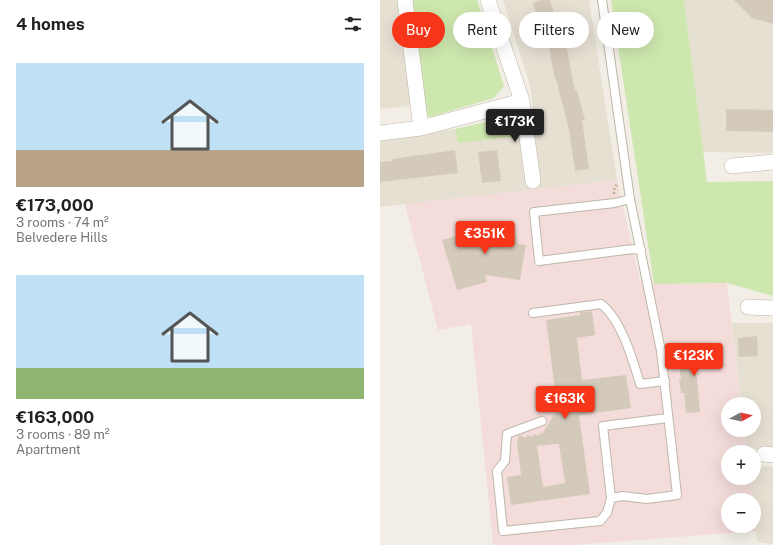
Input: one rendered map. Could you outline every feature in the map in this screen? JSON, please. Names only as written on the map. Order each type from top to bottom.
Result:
[{"type":"street","points":[[405,0],[421,128]]},
{"type":"street","points":[[488,0],[522,101],[533,181]]},
{"type":"street","points":[[380,133],[421,128],[522,101]]},
{"type":"street","points":[[732,166],[773,162]]},
{"type":"street","points":[[748,307],[773,308]]},
{"type":"lane","points":[[602,0],[630,199],[661,351],[677,494],[647,499],[623,496],[611,498]]},
{"type":"lane","points":[[630,199],[615,203],[534,212],[539,261],[633,249],[641,250]]},
{"type":"lane","points":[[533,313],[601,304],[607,308],[617,323],[632,358],[640,384],[665,381]]},
{"type":"lane","points":[[542,421],[507,434],[505,461],[497,471],[503,531],[600,522],[607,513],[611,498],[603,426],[668,418]]},
{"type":"shaded area","points":[[380,0],[397,0],[399,12],[392,12],[392,48],[403,48],[411,106],[380,109]]},
{"type":"shaded area","points":[[503,0],[589,0],[617,180],[380,207],[380,141],[455,129],[458,142],[536,135],[530,85],[511,25],[511,12],[507,12]]},
{"type":"shaded area","points":[[684,0],[773,0],[773,153],[703,152]]},
{"type":"shaded area","points":[[617,180],[640,281],[654,284],[727,283],[740,397],[721,397],[721,437],[745,437],[746,445],[721,445],[721,485],[751,485],[751,493],[721,493],[721,533],[730,533],[573,545],[493,545],[471,324],[438,330],[405,204]]},
{"type":"shaded area","points":[[732,323],[773,323],[773,450],[761,450],[761,445],[746,445],[745,437],[761,437],[761,397],[740,397]]},
{"type":"shaded area","points":[[761,466],[773,467],[773,544],[757,542],[756,533],[761,533],[761,493],[751,493],[751,485],[761,485]]},
{"type":"green space","points":[[397,0],[477,0],[481,12],[453,12],[453,48],[492,48],[504,86],[494,98],[430,117],[411,106],[403,48],[445,48],[445,12],[399,12]]},
{"type":"green space","points":[[611,0],[684,0],[707,182],[773,181],[773,296],[727,283],[654,284],[618,48],[654,48],[654,12],[613,12]]},
{"type":"green space","points":[[513,116],[518,136],[458,143],[455,129]]},
{"type":"building","points":[[542,0],[550,0],[554,12],[536,12],[533,3]]},
{"type":"building","points":[[734,0],[773,0],[773,24],[752,18]]},
{"type":"building","points":[[549,48],[567,48],[575,91],[577,90],[585,120],[582,120],[589,169],[575,171],[569,130],[555,79]]},
{"type":"building","points":[[726,109],[773,110],[773,132],[726,131]]},
{"type":"building","points":[[455,150],[458,173],[380,182],[380,162]]},
{"type":"building","points":[[497,150],[501,181],[482,183],[478,152]]},
{"type":"building","points":[[513,221],[518,244],[526,245],[520,280],[485,275],[487,282],[457,290],[442,240]]},
{"type":"building","points":[[592,311],[595,335],[577,338],[582,380],[626,375],[631,408],[579,415],[590,494],[511,505],[507,477],[521,475],[517,442],[519,435],[526,438],[527,435],[532,437],[534,434],[539,436],[540,433],[542,434],[556,412],[546,407],[557,405],[546,320],[580,315],[580,312]],"holes":[[[559,444],[565,483],[543,487],[537,446]]]},
{"type":"building","points":[[757,336],[758,356],[739,357],[738,338]]},
{"type":"building","points":[[717,352],[718,366],[696,369],[700,412],[686,413],[684,393],[681,393],[679,379],[681,379],[678,357]]}]
